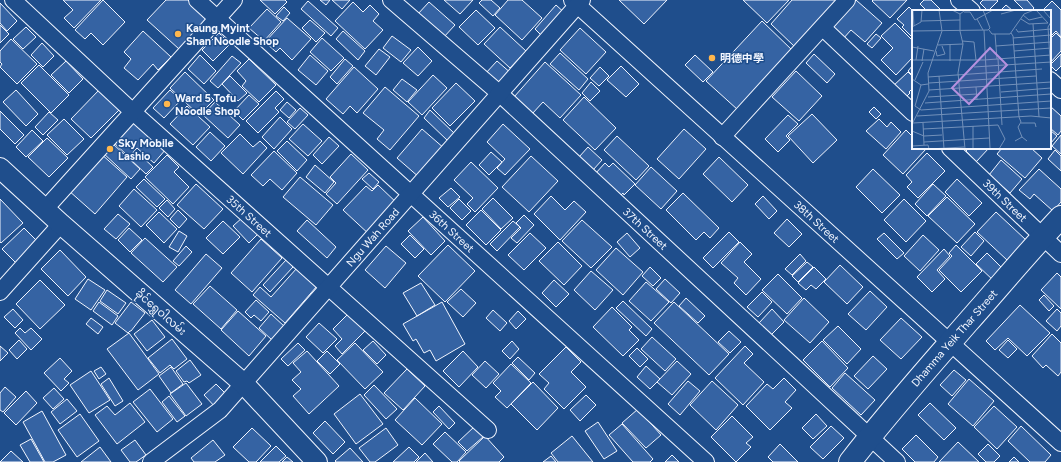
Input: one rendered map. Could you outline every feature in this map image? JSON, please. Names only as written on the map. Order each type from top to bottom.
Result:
[{"type":"main road","name":"Dhamma Yeik Thar Street","points":[[850,462],[950,342],[1042,236],[1061,217]]},
{"type":"street","name":"35th Street","points":[[13,0],[133,112],[488,430]]},
{"type":"street","name":"36th Street","points":[[197,0],[706,462]]},
{"type":"street","points":[[45,209],[234,0]]},
{"type":"street","name":"37th Street","points":[[391,0],[499,93],[897,462]]},
{"type":"street","points":[[722,137],[847,0]]},
{"type":"street","points":[[959,0],[971,10]]},
{"type":"street","name":"Ngu Wah Road","points":[[151,462],[220,410],[412,194],[578,2]]},
{"type":"street","name":"38th Street","points":[[578,2],[722,137],[1061,443]]},
{"type":"street","points":[[823,28],[912,112]]},
{"type":"street","points":[[1051,81],[1061,90]]},
{"type":"street","name":"39th Street","points":[[951,149],[1061,254]]},
{"type":"street","name":"ခိုင်ရွှေဝါလမ်း","points":[[0,168],[61,224],[244,384],[317,462]]},
{"type":"street","points":[[0,292],[61,224]]},
{"type":"building","points":[[63,0],[101,0],[74,28],[64,18],[73,10]]},
{"type":"building","points":[[103,0],[125,22],[103,45],[91,33],[85,39],[75,30]]},
{"type":"building","name":"Kaung Myint Shan Noodle Shop","points":[[166,0],[188,0],[208,18],[179,49],[147,20]]},
{"type":"building","points":[[260,0],[285,0],[287,2],[275,14]]},
{"type":"building","points":[[320,0],[330,0],[326,5]]},
{"type":"building","points":[[332,0],[350,0],[342,9]]},
{"type":"building","points":[[444,0],[473,0],[460,14]]},
{"type":"building","points":[[482,0],[491,0],[500,8],[493,16],[479,3]]},
{"type":"building","points":[[508,0],[522,0],[542,18],[522,40],[495,15]]},
{"type":"building","points":[[619,0],[667,0],[644,24]]},
{"type":"building","points":[[743,0],[789,0],[767,23]]},
{"type":"building","points":[[792,0],[838,0],[795,47],[771,24]]},
{"type":"building","points":[[856,0],[882,23],[865,42],[851,30],[842,40],[831,30]]},
{"type":"building","points":[[907,0],[890,18],[872,1]]},
{"type":"building","points":[[924,0],[931,0],[941,10],[926,10],[920,4]]},
{"type":"building","points":[[983,0],[998,1],[989,10],[987,10],[980,3]]},
{"type":"building","points":[[1014,0],[1027,0],[1034,8],[1032,10],[1024,10]]},
{"type":"building","points":[[308,1],[338,28],[331,36],[301,9]]},
{"type":"building","points":[[1052,1],[1061,10],[1061,37],[1056,31],[1051,36],[1051,10],[1043,10]]},
{"type":"building","points":[[353,2],[363,12],[370,5],[379,14],[373,21],[383,30],[365,49],[335,21]]},
{"type":"building","points":[[429,2],[455,25],[443,38],[417,15]]},
{"type":"building","points":[[0,3],[17,21],[7,31],[0,23]]},
{"type":"building","points":[[556,5],[567,15],[545,39],[535,29]]},
{"type":"building","points":[[1006,5],[1012,10],[1001,10]]},
{"type":"building","points":[[284,7],[290,13],[283,21],[276,16]]},
{"type":"building","points":[[909,7],[912,10],[912,37],[902,27],[904,25],[897,19]]},
{"type":"building","points":[[267,9],[281,22],[264,41],[249,28]]},
{"type":"building","points":[[476,10],[495,28],[478,45],[459,27]]},
{"type":"building","points":[[287,18],[311,39],[292,60],[280,48],[276,52],[265,42]]},
{"type":"building","points":[[310,20],[325,33],[316,42],[302,28]]},
{"type":"building","points":[[762,21],[793,51],[738,110],[706,81]]},
{"type":"building","points":[[895,23],[912,40],[912,58],[896,75],[881,60],[893,48],[881,36]]},
{"type":"building","points":[[0,25],[9,34],[0,43]]},
{"type":"building","points":[[26,27],[36,37],[23,49],[13,39]]},
{"type":"building","points":[[500,27],[526,51],[510,68],[484,44]]},
{"type":"building","points":[[580,28],[606,52],[586,74],[560,50]]},
{"type":"building","points":[[143,31],[171,57],[158,70],[153,64],[138,80],[124,68],[131,59],[124,52]]},
{"type":"building","points":[[343,31],[365,51],[358,60],[336,39]]},
{"type":"building","points":[[219,33],[230,44],[213,61],[202,50]]},
{"type":"building","points":[[1056,33],[1061,38],[1061,51],[1051,62],[1051,38]]},
{"type":"building","points":[[876,34],[881,38],[872,48],[867,44]]},
{"type":"building","points":[[392,36],[411,50],[401,62],[383,48]]},
{"type":"building","points":[[322,38],[344,58],[331,71],[310,52]]},
{"type":"building","points":[[11,39],[37,64],[17,84],[0,67],[2,64],[0,62],[0,51]]},
{"type":"building","points":[[42,43],[54,56],[43,67],[31,55]]},
{"type":"building","points":[[418,47],[432,61],[418,76],[403,63]]},
{"type":"building","points":[[379,49],[390,57],[376,75],[365,66]]},
{"type":"building","points":[[560,53],[588,79],[579,90],[550,64]]},
{"type":"building","points":[[814,54],[835,74],[827,83],[806,63]]},
{"type":"building","points":[[1061,54],[1061,66],[1056,71],[1051,64]]},
{"type":"building","points":[[200,55],[216,71],[204,84],[188,69]]},
{"type":"building","points":[[310,55],[328,71],[316,85],[298,70]]},
{"type":"building","points":[[695,55],[713,72],[703,82],[685,65]]},
{"type":"building","points":[[232,56],[241,63],[218,88],[210,81]]},
{"type":"building","points":[[249,59],[276,85],[259,102],[242,86],[246,81],[237,71]]},
{"type":"building","points":[[345,59],[353,66],[337,84],[330,77]]},
{"type":"building","points":[[66,61],[83,79],[69,93],[51,75]]},
{"type":"building","points":[[497,61],[512,74],[500,87],[485,74]]},
{"type":"building","points":[[545,62],[581,95],[560,118],[543,102],[532,114],[514,97]]},
{"type":"building","points":[[39,65],[69,95],[51,113],[21,83]]},
{"type":"building","points":[[621,66],[639,84],[626,97],[607,80]]},
{"type":"building","points":[[912,66],[912,75],[908,71]]},
{"type":"building","points":[[354,67],[378,89],[357,113],[350,106],[343,114],[326,99]]},
{"type":"building","points":[[600,67],[609,76],[599,86],[590,78]]},
{"type":"building","points":[[796,71],[822,96],[799,121],[772,97]]},
{"type":"building","points":[[185,72],[214,100],[199,115],[170,88]]},
{"type":"building","points":[[908,72],[912,76],[912,89],[904,99],[892,87]]},
{"type":"building","points":[[433,75],[447,88],[422,115],[408,102]]},
{"type":"building","points":[[230,76],[247,93],[238,101],[222,84]]},
{"type":"building","points":[[402,79],[417,90],[407,102],[393,90]]},
{"type":"building","points":[[591,82],[600,91],[590,101],[582,93]]},
{"type":"building","points":[[456,83],[475,101],[450,126],[432,108]]},
{"type":"building","points":[[385,87],[419,116],[390,150],[377,139],[384,130],[363,113]]},
{"type":"building","points":[[100,89],[120,109],[91,138],[71,119]]},
{"type":"building","points":[[16,90],[38,114],[26,126],[3,102]]},
{"type":"building","name":"Ward 5 Tofu Noodle Shop","points":[[170,90],[181,100],[164,118],[153,108]]},
{"type":"building","points":[[276,91],[284,99],[275,108],[279,112],[258,133],[246,121]]},
{"type":"building","points":[[249,95],[259,104],[243,120],[234,111]]},
{"type":"building","points":[[584,97],[616,128],[595,150],[563,120]]},
{"type":"building","points":[[215,102],[240,125],[228,138],[203,115]]},
{"type":"building","points":[[287,102],[296,110],[289,118],[280,110]]},
{"type":"building","points":[[187,106],[210,127],[193,145],[170,124]]},
{"type":"building","points":[[874,107],[881,114],[876,119],[869,112]]},
{"type":"building","points":[[1051,107],[1061,116],[1061,131],[1058,135],[1051,129]]},
{"type":"building","points":[[300,108],[308,115],[295,129],[287,122]]},
{"type":"building","points":[[430,110],[455,134],[448,141],[424,118]]},
{"type":"building","points":[[0,111],[24,135],[15,144],[0,129]]},
{"type":"building","points":[[49,112],[58,120],[43,135],[35,127]]},
{"type":"building","points":[[812,114],[837,140],[813,163],[788,136]]},
{"type":"building","points":[[788,115],[798,124],[786,136],[790,140],[778,152],[765,139]]},
{"type":"building","points":[[280,117],[292,129],[274,149],[262,137]]},
{"type":"building","points":[[64,119],[84,139],[67,155],[47,135]]},
{"type":"building","points":[[132,119],[166,149],[154,163],[137,148],[129,157],[112,141]]},
{"type":"building","points":[[879,119],[887,127],[891,122],[901,132],[886,149],[866,131]]},
{"type":"building","points":[[303,124],[322,141],[308,156],[289,139]]},
{"type":"building","points":[[503,124],[530,149],[505,175],[497,168],[505,159],[487,142]]},
{"type":"building","points":[[422,129],[445,149],[420,178],[397,158]]},
{"type":"building","points":[[684,129],[706,149],[679,179],[657,159]]},
{"type":"building","points":[[32,130],[43,141],[26,157],[16,147]]},
{"type":"building","points":[[906,130],[912,136],[912,149],[926,149],[903,174],[883,155]]},
{"type":"building","points":[[1051,131],[1057,136],[1051,143]]},
{"type":"building","points":[[210,132],[225,146],[211,161],[196,147]]},
{"type":"building","points":[[240,134],[253,147],[260,141],[267,148],[243,174],[221,153]]},
{"type":"building","points":[[1061,135],[1061,154],[1052,146]]},
{"type":"building","points":[[617,136],[649,166],[636,180],[604,150]]},
{"type":"building","points":[[329,137],[339,146],[322,164],[313,155]]},
{"type":"building","points":[[47,138],[68,158],[49,177],[28,157]]},
{"type":"building","points":[[287,141],[307,160],[297,171],[277,151]]},
{"type":"building","points":[[112,143],[140,169],[131,179],[102,152]]},
{"type":"building","points":[[588,147],[602,160],[593,170],[579,157]]},
{"type":"building","points":[[968,149],[988,149],[976,162],[966,151]]},
{"type":"building","points":[[1001,149],[1032,149],[1042,158],[1025,178],[997,154]]},
{"type":"building","points":[[1055,150],[1061,156],[1061,171],[1048,159]]},
{"type":"building","points":[[274,151],[297,173],[282,190],[270,179],[263,186],[251,175]]},
{"type":"building","points":[[137,152],[153,167],[146,174],[130,159]]},
{"type":"building","points":[[491,152],[502,162],[489,175],[479,165]]},
{"type":"building","points":[[100,153],[127,177],[95,214],[68,190]]},
{"type":"building","points":[[927,153],[945,171],[918,198],[907,187],[912,182],[906,175]]},
{"type":"building","points":[[351,154],[368,170],[337,204],[326,194],[336,183],[330,177]]},
{"type":"building","points":[[167,155],[179,167],[174,172],[189,187],[173,204],[145,177]]},
{"type":"building","points":[[531,156],[558,181],[529,212],[502,187]]},
{"type":"building","points":[[719,157],[748,185],[732,202],[703,174]]},
{"type":"building","points":[[1001,160],[1022,179],[1010,193],[989,175]]},
{"type":"building","points":[[471,162],[498,188],[475,212],[467,204],[473,198],[454,180]]},
{"type":"building","points":[[605,163],[609,167],[613,163],[635,184],[624,195],[623,193],[619,197],[595,174]]},
{"type":"building","points":[[315,165],[334,182],[325,193],[306,177]]},
{"type":"building","points":[[651,167],[677,191],[661,209],[635,185]]},
{"type":"building","points":[[873,169],[900,195],[882,213],[856,187]]},
{"type":"building","points":[[1039,169],[1061,189],[1061,202],[1053,211],[1034,194],[1030,199],[1019,190]]},
{"type":"building","points":[[369,173],[379,182],[373,189],[362,179]]},
{"type":"building","points":[[300,177],[333,205],[316,225],[283,197]]},
{"type":"building","points":[[144,179],[165,199],[157,207],[136,187]]},
{"type":"building","points":[[957,179],[982,203],[969,216],[945,192]]},
{"type":"building","points":[[196,184],[223,209],[204,229],[177,205]]},
{"type":"building","points":[[933,184],[946,196],[927,216],[915,204]]},
{"type":"building","points":[[378,185],[400,206],[371,236],[343,210],[366,186],[372,191]]},
{"type":"building","points":[[451,188],[460,197],[448,207],[439,198]]},
{"type":"building","points":[[134,189],[157,210],[141,227],[119,206]]},
{"type":"building","points":[[683,193],[719,228],[710,238],[704,232],[696,240],[666,210]]},
{"type":"building","points":[[551,196],[565,210],[574,201],[586,212],[560,240],[534,214]]},
{"type":"building","points":[[763,196],[777,211],[769,219],[755,204]]},
{"type":"building","points":[[947,197],[975,224],[957,243],[928,216]]},
{"type":"building","points":[[493,198],[513,218],[501,229],[482,209]]},
{"type":"building","points":[[0,199],[23,223],[1,243],[0,242]]},
{"type":"building","points":[[459,199],[471,211],[462,220],[450,208]]},
{"type":"building","points":[[904,199],[926,221],[906,242],[884,220]]},
{"type":"building","points":[[167,200],[175,209],[168,217],[159,208]]},
{"type":"building","points":[[178,210],[187,219],[179,228],[170,219]]},
{"type":"building","points":[[481,210],[501,230],[486,245],[466,225]]},
{"type":"building","points":[[159,212],[177,229],[164,243],[146,225]]},
{"type":"building","points":[[996,212],[1026,240],[1007,260],[977,232]]},
{"type":"building","points":[[118,214],[130,224],[116,239],[104,229]]},
{"type":"building","points":[[524,215],[534,225],[517,243],[511,238],[521,228],[516,223]]},
{"type":"building","points":[[243,217],[258,234],[249,243],[233,226]]},
{"type":"building","points":[[423,217],[445,241],[431,255],[408,231]]},
{"type":"building","points":[[787,219],[802,234],[789,247],[774,233]]},
{"type":"building","points":[[307,220],[336,247],[327,258],[297,231]]},
{"type":"building","points":[[582,220],[612,247],[591,268],[562,241]]},
{"type":"building","points":[[223,221],[240,237],[223,254],[206,238]]},
{"type":"building","points":[[513,221],[520,227],[497,251],[490,244]]},
{"type":"building","points":[[24,228],[38,242],[16,263],[2,249]]},
{"type":"building","points":[[129,228],[142,240],[130,252],[118,240]]},
{"type":"building","points":[[179,231],[187,236],[178,252],[169,247]]},
{"type":"building","points":[[729,232],[739,242],[713,268],[703,258]]},
{"type":"building","points":[[975,232],[984,241],[971,256],[961,247]]},
{"type":"building","points":[[530,233],[546,248],[524,270],[508,255]]},
{"type":"building","points":[[627,233],[640,248],[630,257],[617,242]]},
{"type":"building","points":[[884,233],[904,253],[897,259],[877,239]]},
{"type":"building","points":[[410,235],[424,249],[415,258],[401,244]]},
{"type":"building","points":[[923,235],[939,250],[920,271],[904,256]]},
{"type":"building","points":[[145,238],[177,267],[163,282],[131,253]]},
{"type":"building","points":[[261,239],[282,258],[252,292],[231,273]]},
{"type":"building","points":[[558,242],[582,266],[564,285],[539,261]]},
{"type":"building","points":[[740,242],[752,254],[744,262],[761,279],[746,295],[734,283],[738,278],[721,263]]},
{"type":"building","points":[[448,245],[475,271],[445,302],[418,276]]},
{"type":"building","points":[[956,245],[982,271],[961,292],[939,270],[952,256],[949,253]]},
{"type":"building","points":[[186,246],[192,252],[179,266],[173,261]]},
{"type":"building","points":[[386,246],[406,263],[385,288],[365,270]]},
{"type":"building","points":[[616,248],[643,272],[623,295],[596,270]]},
{"type":"building","points":[[944,249],[950,256],[937,270],[945,279],[932,292],[917,277]]},
{"type":"building","points":[[60,250],[86,277],[68,296],[41,269]]},
{"type":"building","points":[[987,253],[1005,271],[995,282],[976,264]]},
{"type":"building","points":[[206,254],[222,268],[191,304],[175,290]]},
{"type":"building","points":[[800,254],[806,261],[792,275],[785,269]]},
{"type":"building","points":[[286,260],[293,267],[270,292],[263,285]]},
{"type":"building","points":[[807,262],[813,267],[798,282],[792,276]]},
{"type":"building","points":[[840,265],[863,287],[847,304],[824,282]]},
{"type":"building","points":[[650,267],[661,278],[653,286],[642,276]]},
{"type":"building","points":[[814,267],[826,279],[816,289],[811,285],[806,290],[798,283]]},
{"type":"building","points":[[297,268],[317,286],[285,323],[253,295],[260,287],[271,297]]},
{"type":"building","points":[[591,271],[613,290],[595,310],[574,290]]},
{"type":"building","points":[[1057,273],[1061,277],[1061,309],[1041,290]]},
{"type":"building","points":[[778,274],[802,298],[787,314],[762,290]]},
{"type":"building","points":[[88,279],[105,290],[91,310],[75,299]]},
{"type":"building","points":[[665,279],[680,293],[671,303],[656,289]]},
{"type":"building","points":[[40,280],[65,305],[40,329],[16,304]]},
{"type":"building","points":[[554,280],[569,294],[556,307],[542,293]]},
{"type":"building","points":[[646,282],[669,302],[651,321],[629,301]]},
{"type":"building","points":[[421,283],[435,305],[417,316],[403,293]]},
{"type":"building","points":[[210,286],[237,310],[221,329],[193,304]]},
{"type":"building","points":[[461,289],[476,303],[463,317],[447,302]]},
{"type":"building","points":[[107,290],[126,303],[118,314],[100,301]]},
{"type":"building","points":[[870,291],[887,307],[866,330],[848,314]]},
{"type":"building","points":[[762,292],[772,302],[758,317],[747,307]]},
{"type":"building","points":[[1044,295],[1054,306],[1049,311],[1039,300]]},
{"type":"building","points":[[686,298],[705,316],[698,323],[679,306]]},
{"type":"building","points":[[804,298],[829,322],[810,343],[784,320]]},
{"type":"building","points":[[256,300],[269,312],[261,321],[254,315],[251,318],[245,312]]},
{"type":"building","points":[[623,301],[652,329],[646,336],[616,308]]},
{"type":"building","points":[[99,302],[118,316],[112,325],[93,311]]},
{"type":"building","points":[[131,302],[145,313],[128,333],[115,323]]},
{"type":"building","points":[[442,302],[465,344],[436,361],[430,350],[424,353],[416,339],[413,341],[403,324]]},
{"type":"building","points":[[674,302],[729,354],[709,375],[654,323]]},
{"type":"building","points":[[1020,305],[1050,333],[1027,356],[1008,338],[995,350],[986,341]]},
{"type":"building","points":[[612,307],[632,327],[629,330],[639,340],[623,356],[593,327]]},
{"type":"building","points":[[13,309],[23,320],[15,328],[4,317]]},
{"type":"building","points":[[772,309],[784,322],[771,335],[759,323]]},
{"type":"building","points":[[1057,309],[1061,313],[1061,326],[1057,331],[1046,321]]},
{"type":"building","points":[[493,310],[507,323],[500,331],[486,318]]},
{"type":"building","points":[[238,311],[266,336],[249,356],[221,330]]},
{"type":"building","points":[[518,311],[526,319],[516,329],[509,321]]},
{"type":"building","points":[[350,312],[367,329],[342,354],[335,346],[342,339],[333,329]]},
{"type":"building","points":[[271,314],[285,327],[272,340],[259,328]]},
{"type":"building","points":[[91,318],[103,327],[98,334],[86,324]]},
{"type":"building","points":[[901,318],[922,337],[901,359],[880,340]]},
{"type":"building","points":[[152,320],[165,337],[147,351],[134,334]]},
{"type":"building","points":[[319,323],[337,339],[323,353],[306,337]]},
{"type":"building","points":[[838,326],[861,349],[847,364],[823,340]]},
{"type":"building","points":[[20,328],[25,333],[31,328],[42,339],[31,350],[15,333]]},
{"type":"building","points":[[729,331],[741,342],[730,353],[718,342]]},
{"type":"building","points":[[129,333],[159,374],[138,390],[107,349]]},
{"type":"building","points":[[1052,334],[1061,343],[1061,372],[1058,376],[1046,365],[1043,368],[1032,356]]},
{"type":"building","points":[[652,337],[676,359],[665,371],[641,349]]},
{"type":"building","points":[[172,339],[187,359],[174,369],[170,365],[160,373],[148,358]]},
{"type":"building","points":[[19,340],[27,349],[17,359],[9,350]]},
{"type":"building","points":[[1008,340],[1017,349],[1008,358],[999,350]]},
{"type":"building","points":[[373,341],[386,355],[377,364],[363,350]]},
{"type":"building","points":[[512,341],[519,349],[510,359],[502,351]]},
{"type":"building","points":[[822,341],[848,368],[830,387],[803,360]]},
{"type":"building","points":[[298,343],[305,350],[288,366],[281,359]]},
{"type":"building","points":[[355,343],[383,372],[365,389],[337,360]]},
{"type":"building","points":[[0,346],[8,353],[0,361]]},
{"type":"building","points":[[745,346],[753,354],[744,363],[764,382],[743,405],[715,378]]},
{"type":"building","points":[[566,347],[581,362],[571,372],[586,387],[564,409],[544,389],[549,383],[539,374]]},
{"type":"building","points":[[637,348],[648,359],[640,367],[629,356]]},
{"type":"building","points":[[307,351],[339,386],[309,414],[293,396],[301,389],[292,380],[301,372],[293,363]]},
{"type":"building","points":[[327,351],[340,364],[330,374],[317,361]]},
{"type":"building","points":[[463,351],[478,367],[459,387],[443,371]]},
{"type":"building","points":[[873,356],[887,369],[868,389],[854,376]]},
{"type":"building","points":[[518,357],[535,373],[529,380],[512,363]]},
{"type":"building","points":[[60,358],[72,371],[64,379],[69,383],[61,391],[44,373]]},
{"type":"building","points":[[190,360],[201,375],[189,383],[187,381],[184,382],[176,371]]},
{"type":"building","points":[[485,361],[499,374],[486,388],[472,375]]},
{"type":"building","points":[[677,361],[691,374],[672,395],[657,382]]},
{"type":"building","points":[[511,364],[531,383],[507,408],[495,397],[501,391],[493,383]]},
{"type":"building","points":[[646,366],[660,379],[650,389],[637,377]]},
{"type":"building","points":[[101,367],[106,374],[99,379],[94,371]]},
{"type":"building","points":[[171,367],[183,384],[171,393],[159,376]]},
{"type":"building","points":[[407,369],[425,386],[403,410],[384,393]]},
{"type":"building","points":[[954,370],[966,380],[952,396],[940,385]]},
{"type":"building","points":[[91,371],[110,400],[89,413],[70,385]]},
{"type":"building","points":[[845,373],[875,400],[861,415],[832,388]]},
{"type":"building","points":[[109,378],[123,401],[115,406],[101,384]]},
{"type":"building","points":[[784,378],[796,390],[785,402],[792,408],[770,430],[746,406],[767,384],[773,389]]},
{"type":"building","points":[[969,379],[994,401],[973,426],[948,404]]},
{"type":"building","points":[[688,381],[700,391],[680,415],[668,404]]},
{"type":"building","points":[[712,381],[738,405],[716,430],[690,405]]},
{"type":"building","points":[[533,382],[558,408],[537,430],[511,404]]},
{"type":"building","points":[[186,383],[202,404],[186,416],[170,394]]},
{"type":"building","points":[[216,384],[229,397],[217,409],[204,395]]},
{"type":"building","points":[[374,385],[397,409],[386,419],[364,395]]},
{"type":"building","points":[[5,387],[16,397],[3,412],[0,410],[0,393]]},
{"type":"building","points":[[54,388],[64,399],[53,409],[43,398]]},
{"type":"building","points":[[150,389],[173,419],[157,432],[133,402]]},
{"type":"building","points":[[26,391],[37,403],[16,425],[4,413]]},
{"type":"building","points":[[360,394],[383,424],[356,444],[334,414]]},
{"type":"building","points":[[586,395],[596,405],[580,421],[570,410]]},
{"type":"building","points":[[169,396],[185,416],[177,422],[162,402]]},
{"type":"building","points":[[415,398],[442,424],[422,445],[395,420]]},
{"type":"building","points":[[67,399],[77,411],[60,424],[51,412]]},
{"type":"building","points":[[130,403],[145,422],[117,444],[95,415],[107,406],[115,415]]},
{"type":"building","points":[[930,403],[956,428],[944,440],[918,415]]},
{"type":"building","points":[[439,406],[455,423],[449,429],[433,412]]},
{"type":"building","points":[[994,406],[1017,427],[997,449],[974,427]]},
{"type":"building","points":[[638,409],[661,435],[646,448],[622,423]]},
{"type":"building","points":[[42,411],[66,455],[53,462],[45,462],[23,422]]},
{"type":"building","points":[[80,414],[99,441],[77,457],[58,430]]},
{"type":"building","points":[[816,414],[827,426],[813,439],[802,428]]},
{"type":"building","points":[[732,416],[753,437],[746,443],[751,447],[736,462],[711,437]]},
{"type":"building","points":[[325,421],[345,442],[333,454],[313,433]]},
{"type":"building","points":[[598,422],[617,451],[604,459],[585,431]]},
{"type":"building","points":[[622,424],[653,459],[650,462],[633,462],[609,435]]},
{"type":"building","points":[[475,426],[484,436],[467,451],[458,442]]},
{"type":"building","points":[[831,426],[844,438],[823,459],[810,447]]},
{"type":"building","points":[[1021,426],[1051,455],[1045,462],[1030,462],[1008,441]]},
{"type":"building","points":[[252,428],[271,446],[256,462],[249,462],[233,447]]},
{"type":"building","points":[[386,428],[398,445],[375,462],[370,462],[359,448]]},
{"type":"building","points":[[445,432],[466,452],[457,462],[452,462],[433,444]]},
{"type":"building","points":[[916,435],[938,457],[934,462],[915,462],[902,449]]},
{"type":"building","points":[[485,436],[504,457],[499,462],[459,461]]},
{"type":"building","points":[[572,436],[593,462],[558,462],[551,453]]},
{"type":"building","points":[[31,439],[44,462],[30,462],[20,445]]},
{"type":"building","points":[[135,440],[146,455],[136,462],[130,462],[121,450]]},
{"type":"building","points":[[213,440],[225,455],[215,462],[194,462],[191,458]]},
{"type":"building","points":[[958,442],[979,462],[939,462]]},
{"type":"building","points":[[780,444],[798,462],[773,462],[768,457]]},
{"type":"building","points":[[988,444],[1000,456],[994,462],[986,462],[978,454]]},
{"type":"building","points":[[276,446],[286,456],[279,462],[260,462]]},
{"type":"building","points":[[100,447],[111,462],[81,462]]},
{"type":"building","points":[[409,447],[419,457],[414,462],[393,462]]},
{"type":"building","points":[[350,448],[363,462],[335,461]]},
{"type":"building","points":[[11,451],[23,462],[0,462]]},
{"type":"building","points":[[425,453],[433,462],[416,462]]},
{"type":"building","points":[[672,455],[679,462],[665,462]]},
{"type":"building","points":[[551,456],[556,462],[543,462]]},
{"type":"building","points":[[287,457],[293,462],[282,462]]},
{"type":"building","points":[[1014,457],[1019,462],[1009,462]]},
{"type":"place","name":"Kaung Myint Shan Noodle Shop","points":[[178,34]]},
{"type":"place","name":"明德中學","points":[[712,58]]},
{"type":"place","name":"Ward 5 Tofu Noodle Shop","points":[[167,104]]},
{"type":"place","name":"Sky Mobile Lashio","points":[[110,149]]}]
